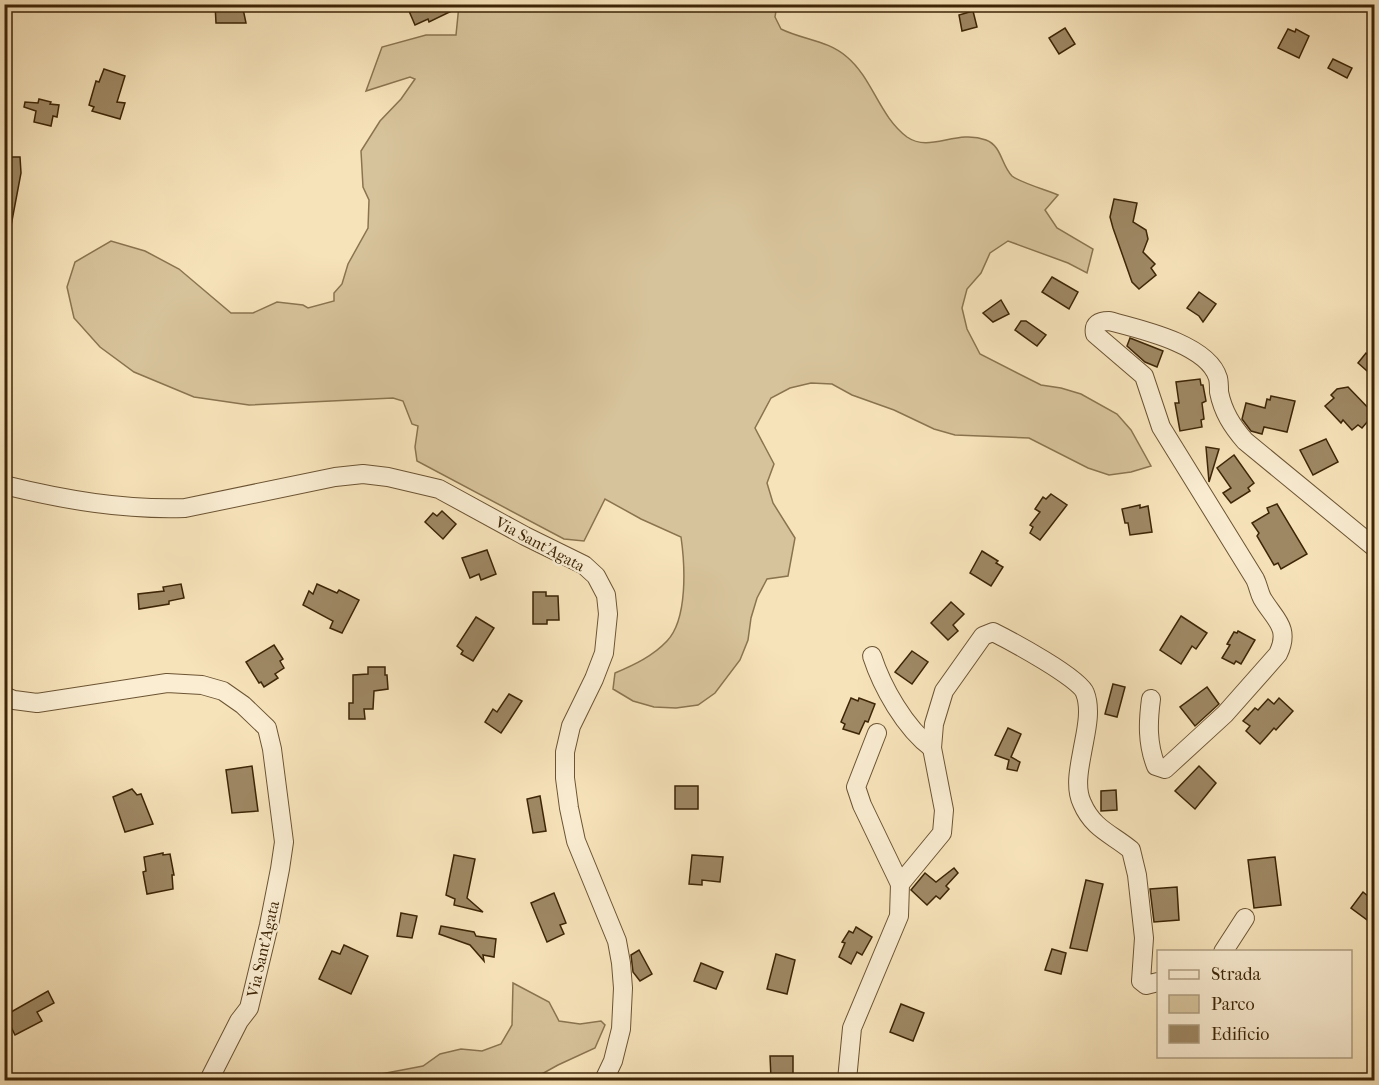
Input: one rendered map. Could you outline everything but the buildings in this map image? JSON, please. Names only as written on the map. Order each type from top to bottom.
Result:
[{"type":"street","points":[[1151,699],[1147,727],[1153,759],[1156,765],[1165,769],[1225,714],[1278,654],[1282,646],[1282,626],[1262,597],[1255,579],[1161,426],[1144,376],[1095,334],[1096,324],[1109,321],[1160,335],[1205,359],[1218,378],[1224,412],[1245,441],[1374,547]]},
{"type":"street","name":"Via Sant'Agata","points":[[4,485],[118,507],[166,509],[185,508],[335,477],[363,474],[388,477],[438,489],[584,565],[596,576],[606,595],[608,614],[604,652],[594,679],[571,726],[565,752],[568,808],[576,841],[617,941],[621,963],[623,988],[621,1029],[613,1061],[604,1080]]},
{"type":"street","points":[[900,884],[942,833],[944,810],[932,748],[934,723],[944,691],[983,636],[993,633],[1055,667],[1085,690],[1087,722],[1078,777],[1081,802],[1096,826],[1131,850],[1137,875],[1144,938],[1141,981],[1146,986],[1157,982]]},
{"type":"street","points":[[872,656],[879,676],[904,720],[917,737],[932,748]]},
{"type":"street","name":"Via Sant'Agata","points":[[4,696],[14,700],[37,703],[166,683],[202,685],[223,691],[243,705],[267,728],[272,749],[284,842],[280,869],[249,1008],[239,1021],[209,1080]]},
{"type":"street","points":[[847,1080],[852,1028],[899,916],[900,884],[862,805],[856,787],[877,733]]},
{"type":"street","points":[[1224,950],[1245,918]]},
{"type":"green space","points":[[459,5],[777,5],[775,17],[781,29],[832,47],[847,57],[863,76],[889,119],[907,137],[925,143],[975,137],[991,143],[1012,176],[1058,195],[1045,210],[1057,228],[1093,249],[1087,273],[1068,263],[1008,241],[990,253],[981,273],[967,289],[962,308],[967,329],[980,354],[1041,385],[1081,394],[1117,414],[1131,430],[1151,466],[1109,475],[1088,468],[1029,438],[955,435],[934,429],[894,410],[852,395],[832,384],[811,383],[790,388],[771,398],[755,428],[774,464],[767,483],[773,503],[795,538],[788,576],[767,579],[757,598],[748,640],[740,660],[715,693],[698,705],[676,708],[654,707],[633,701],[613,689],[615,673],[649,656],[667,641],[674,631],[682,606],[684,576],[681,537],[605,499],[584,541],[564,539],[417,461],[415,447],[418,426],[412,424],[403,401],[393,398],[249,405],[194,397],[134,372],[100,347],[74,318],[67,287],[75,262],[111,241],[145,251],[179,269],[231,313],[253,313],[277,302],[303,305],[308,308],[334,301],[334,293],[342,284],[348,264],[368,228],[369,200],[363,187],[361,151],[380,121],[401,99],[415,79],[410,77],[366,91],[382,47],[426,35],[456,35]]},
{"type":"green space","points":[[513,983],[549,1002],[559,1021],[580,1024],[601,1021],[605,1025],[595,1048],[531,1080],[366,1080],[381,1074],[423,1066],[440,1054],[461,1049],[482,1051],[501,1044],[512,1025]]}]
